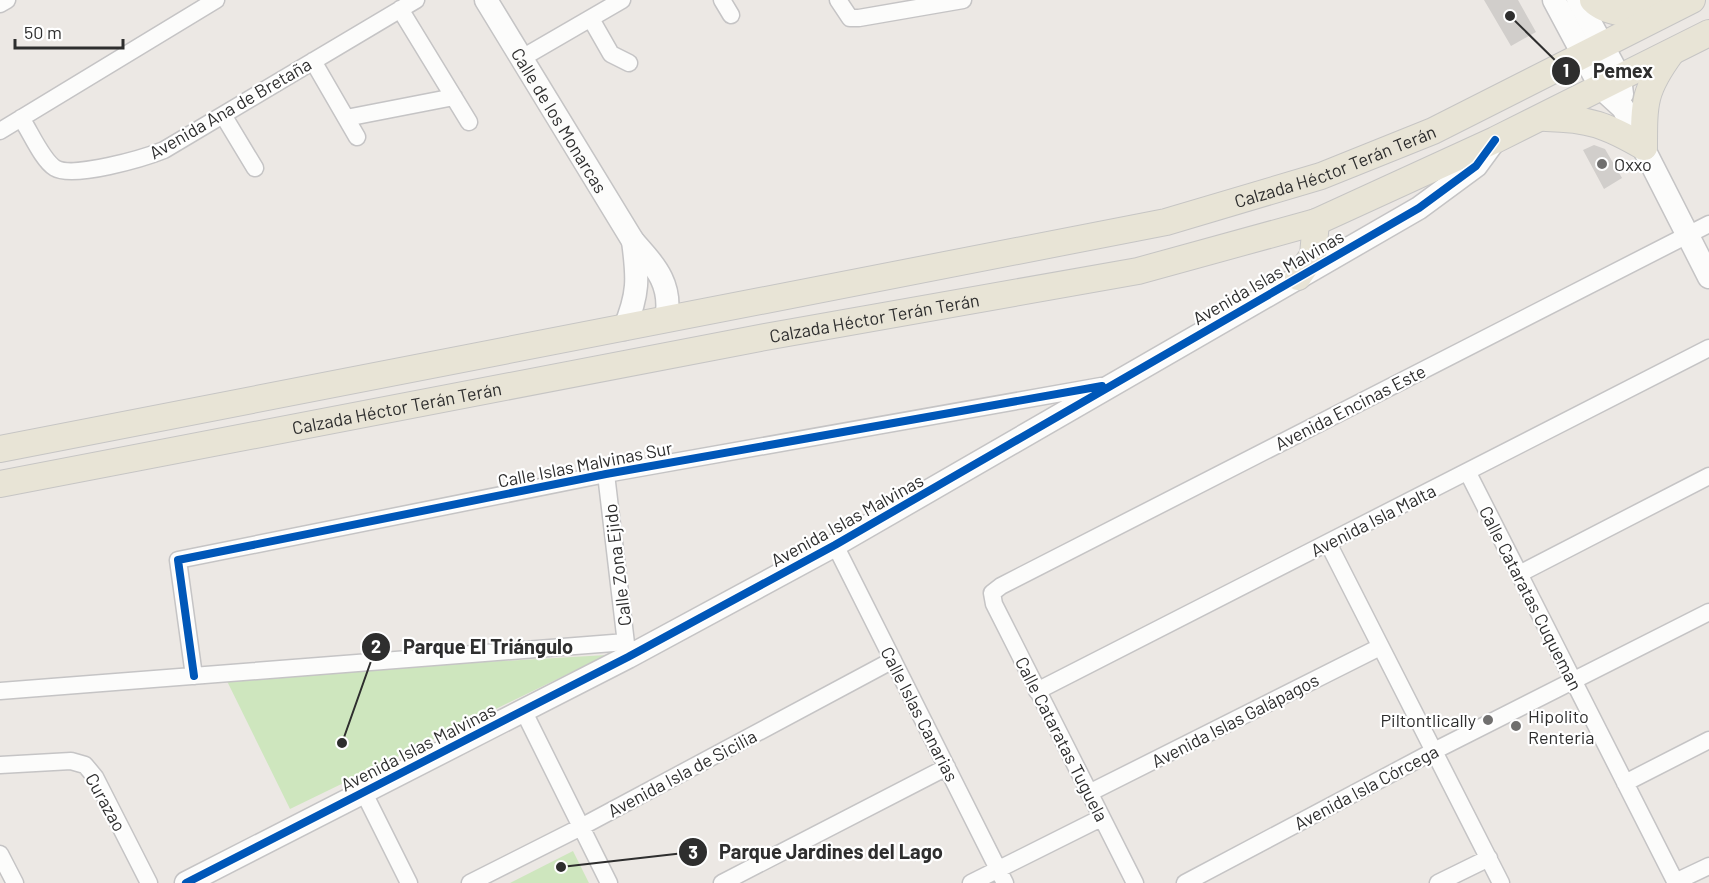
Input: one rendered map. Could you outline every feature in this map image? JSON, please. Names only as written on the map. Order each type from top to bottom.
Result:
[{"type":"main road","points":[[1593,0],[1611,11],[1638,13],[1681,5]]},
{"type":"main road","name":"Calzada Héctor Terán Terán","points":[[0,449],[1166,222],[1321,176],[1433,131],[1681,5]]},
{"type":"main road","name":"Calzada Héctor Terán Terán","points":[[0,484],[765,336],[1138,270],[1316,222],[1495,141],[1709,33]]},
{"type":"main road","points":[[1543,117],[1578,119],[1597,124],[1616,131],[1644,147],[1644,113],[1647,93],[1655,75],[1672,52]]},
{"type":"main road","points":[[1298,277],[1313,255],[1316,222]]},
{"type":"main road","points":[[765,336],[773,322],[784,314],[857,289],[879,278]]},
{"type":"main road","points":[[553,377],[583,360],[632,349],[646,343],[663,328],[666,320]]},
{"type":"street","points":[[0,4],[7,0]]},
{"type":"street","points":[[0,130],[216,0]]},
{"type":"street","name":"Avenida Ana de Bretaña","points":[[21,118],[48,162],[64,172],[83,171],[146,157],[164,150],[416,0]]},
{"type":"street","name":"Calle de los Monarcas","points":[[486,0],[633,241],[657,268],[669,306],[666,320]]},
{"type":"street","points":[[522,58],[622,0]]},
{"type":"street","points":[[722,0],[731,15]]},
{"type":"street","points":[[838,0],[850,18],[959,0]]},
{"type":"street","points":[[1554,0],[1593,50]]},
{"type":"street","points":[[1578,0],[1593,50],[1709,277]]},
{"type":"street","points":[[400,9],[470,122]]},
{"type":"street","points":[[591,18],[611,54],[629,63]]},
{"type":"street","points":[[313,61],[357,136]]},
{"type":"street","points":[[346,118],[454,97]]},
{"type":"street","points":[[223,115],[255,168]]},
{"type":"street","name":"Avenida Islas Malvinas","points":[[186,883],[523,710],[627,649],[835,545],[1419,208],[1476,166],[1495,141]]},
{"type":"street","name":"Avenida Encinas Este","points":[[992,593],[1001,586],[1709,224]]},
{"type":"street","name":"Calle de los Monarcas","points":[[624,329],[637,290],[633,241]]},
{"type":"street","name":"Avenida Isla Malta","points":[[1037,691],[1709,348]]},
{"type":"street","name":"Calle Islas Malvinas Sur","points":[[194,676],[178,560],[606,474],[1114,384]]},
{"type":"street","name":"Calle Cataratas Cuqueman","points":[[1468,473],[1676,883]]},
{"type":"street","name":"Calle Zona Ejido","points":[[606,474],[627,649]]},
{"type":"street","points":[[1519,574],[1709,476]]},
{"type":"street","points":[[1328,543],[1501,883]]},
{"type":"street","name":"Calle Islas Canarias","points":[[835,545],[1002,876]]},
{"type":"street","name":"Calle Cataratas Tuguela","points":[[992,593],[994,604],[1135,883]]},
{"type":"street","name":"Avenida Isla Córcega","points":[[1185,883],[1434,751],[1709,612]]},
{"type":"street","name":"Avenida Islas Galápagos","points":[[1089,793],[1380,647]]},
{"type":"street","points":[[0,691],[194,676],[627,649]]},
{"type":"street","name":"Avenida Isla de Sicilia","points":[[470,883],[581,827],[893,660]]},
{"type":"street","points":[[523,710],[609,883]]},
{"type":"street","points":[[1625,783],[1709,740]]},
{"type":"street","name":"Curazao","points":[[0,765],[71,761],[85,765],[95,777],[149,883]]},
{"type":"street","points":[[722,883],[947,767]]},
{"type":"street","points":[[363,791],[409,883]]},
{"type":"street","points":[[971,883],[1002,876],[1101,818]]},
{"type":"street","points":[[0,854],[15,883]]},
{"type":"street","points":[[1438,883],[1489,858]]},
{"type":"street","points":[[1676,883],[1709,866]]},
{"type":"green space","points":[[607,655],[290,809],[225,677]]},
{"type":"green space","points":[[573,851],[589,883],[510,883]]},
{"type":"building","points":[[1484,0],[1518,0],[1536,32],[1511,46]]},
{"type":"building","name":"Oxxo","points":[[1594,145],[1605,149],[1622,178],[1604,189],[1583,150]]},
{"type":"cycle path","points":[[186,883],[628,657],[835,545],[1419,208],[1476,166],[1495,140]]},
{"type":"cycle path","points":[[194,676],[178,560],[606,474],[1102,386]]},
{"type":"place","name":"Pemex","points":[[1510,16]]},
{"type":"place","name":"Oxxo","points":[[1602,164]]},
{"type":"place","name":"Piltontlically","points":[[1488,720]]},
{"type":"place","name":"Hipolito Renteria","points":[[1516,726]]},
{"type":"place","name":"Parque El Triángulo","points":[[342,743]]},
{"type":"place","name":"Parque Jardines del Lago","points":[[561,867]]}]
